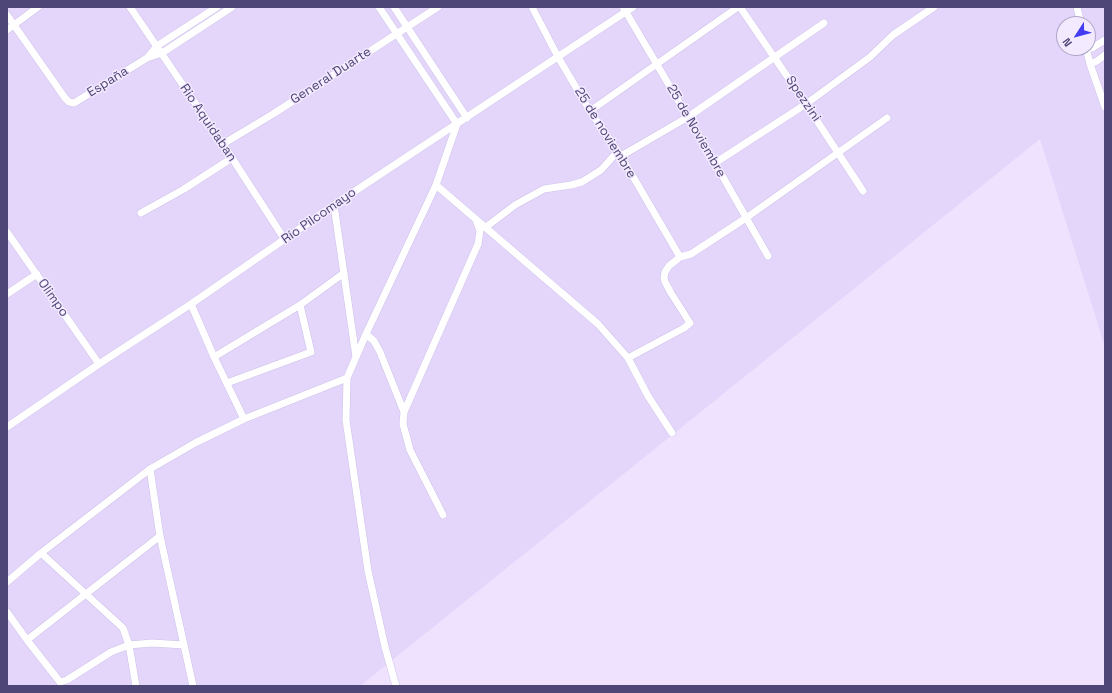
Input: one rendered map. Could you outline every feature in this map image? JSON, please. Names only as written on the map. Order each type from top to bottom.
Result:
[{"type":"street","points":[[7,30],[38,7]]},
{"type":"street","name":"Rio Aquidaban","points":[[130,7],[223,144],[285,240]]},
{"type":"street","points":[[147,58],[157,46],[217,7]]},
{"type":"street","points":[[147,58],[162,53],[232,7]]},
{"type":"street","points":[[379,7],[457,124],[436,185],[347,378],[346,420],[368,571],[385,647],[396,686]]},
{"type":"street","points":[[394,7],[467,118]]},
{"type":"street","name":"General Duarte","points":[[223,144],[273,114],[438,7]]},
{"type":"street","name":"25 de noviembre","points":[[532,7],[558,57],[590,111],[620,154],[680,257]]},
{"type":"street","name":"Río Pilcomayo","points":[[7,427],[285,240],[334,205],[558,57],[625,9],[633,7]]},
{"type":"street","points":[[590,111],[739,7]]},
{"type":"street","name":"Spezzini","points":[[739,7],[806,104],[863,191]]},
{"type":"street","points":[[715,163],[806,104],[870,57],[893,35],[934,7]]},
{"type":"street","name":"25 de Noviembre","points":[[625,9],[768,256]]},
{"type":"street","points":[[7,15],[14,25]]},
{"type":"street","points":[[486,227],[515,205],[544,189],[571,186],[582,182],[620,154],[688,116],[824,23]]},
{"type":"street","name":"España","points":[[14,25],[69,102],[74,103],[147,58]]},
{"type":"street","points":[[1096,46],[1105,40]]},
{"type":"street","points":[[1090,64],[1105,55]]},
{"type":"street","points":[[1088,56],[1105,107]]},
{"type":"street","points":[[628,358],[684,328],[690,323],[671,293],[664,278],[665,272],[669,266],[680,257],[690,254],[746,218],[888,118]]},
{"type":"street","points":[[141,213],[184,190],[232,158]]},
{"type":"street","points":[[436,185],[598,324],[628,358],[648,396],[672,433]]},
{"type":"street","points":[[334,205],[356,357]]},
{"type":"street","points":[[443,514],[410,450],[403,424],[404,412],[478,244],[480,231],[476,220]]},
{"type":"street","name":"Olimpo","points":[[7,232],[99,364]]},
{"type":"street","points":[[214,357],[300,305],[344,273]]},
{"type":"street","points":[[7,294],[37,274]]},
{"type":"street","points":[[190,304],[244,419]]},
{"type":"street","points":[[227,383],[312,352],[300,305]]},
{"type":"street","points":[[366,334],[374,341],[380,352],[404,412]]},
{"type":"street","points":[[7,582],[41,553],[150,469],[195,443],[244,419],[347,378]]},
{"type":"street","points":[[150,469],[160,536],[193,686]]},
{"type":"street","points":[[27,640],[160,536]]},
{"type":"street","points":[[41,553],[123,628],[130,645],[136,686]]},
{"type":"street","points":[[7,612],[60,682],[67,680],[111,652],[130,645],[152,643],[184,645]]},
{"type":"shaded area","points":[[7,7],[1105,7],[1105,347],[1040,139],[360,686],[7,686]]}]
